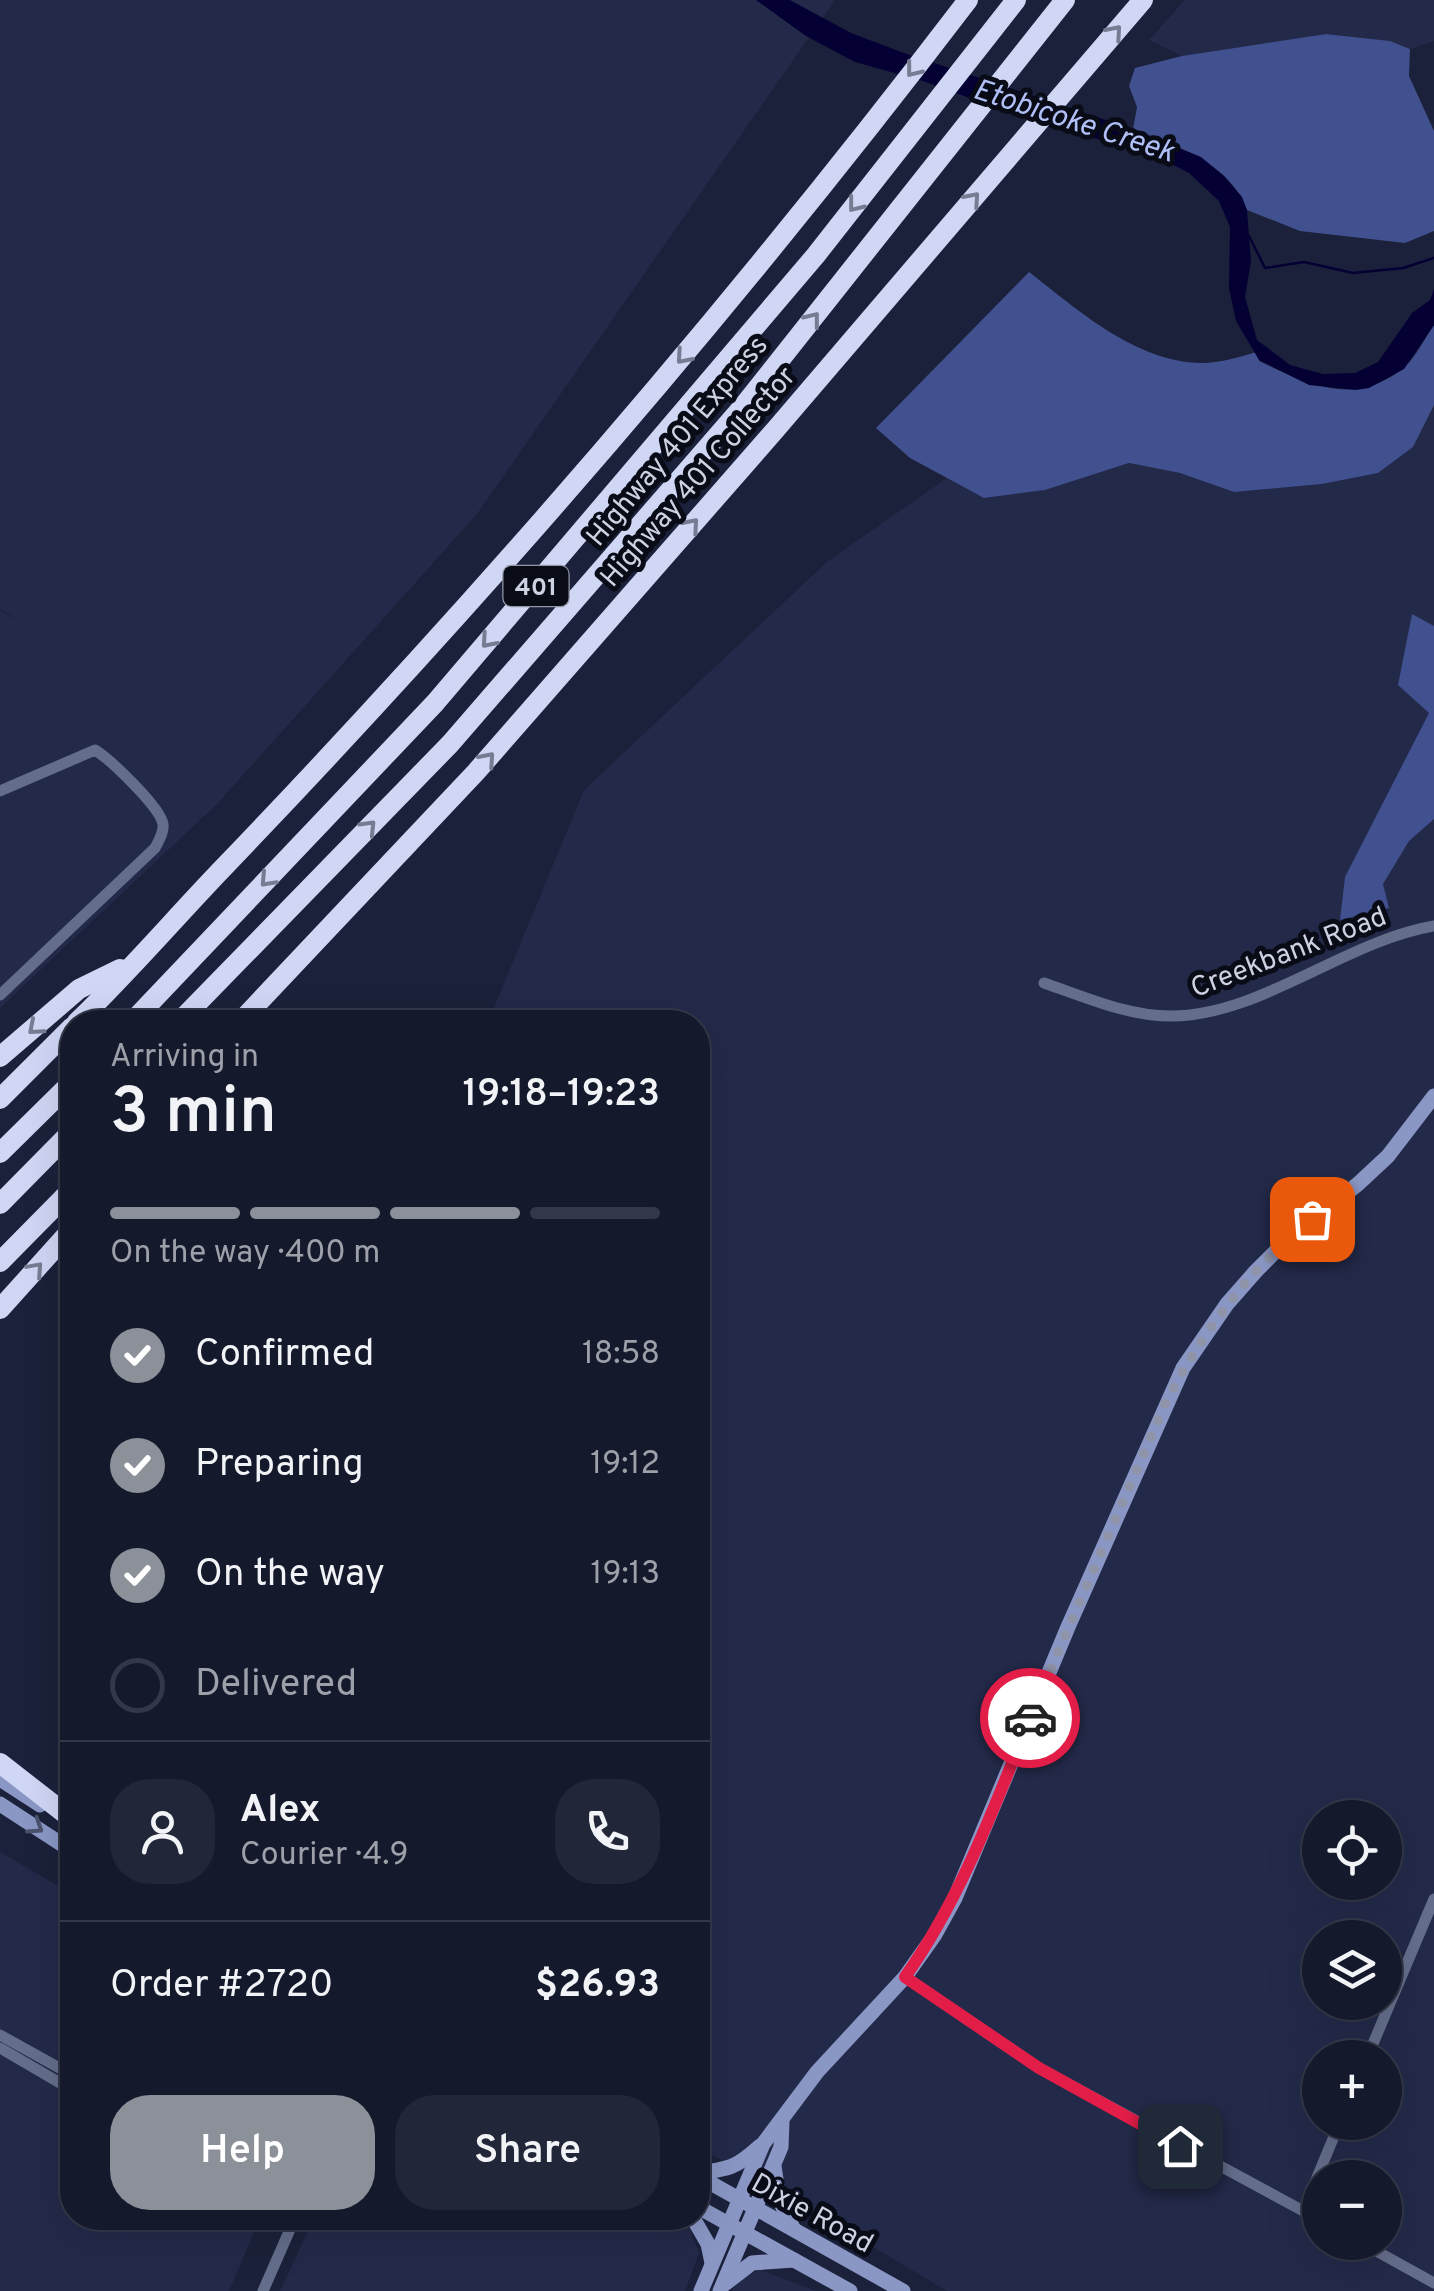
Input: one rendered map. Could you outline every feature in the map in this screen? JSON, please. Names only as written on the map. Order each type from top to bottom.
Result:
[{"type":"highway","name":"401","points":[[89,1010],[324,764],[480,593],[695,344],[968,0]]},
{"type":"highway","name":"Highway 401 Express","points":[[143,1010],[435,704],[716,376],[1016,0]]},
{"type":"highway","name":"Highway 401 Express","points":[[191,1010],[450,744],[745,404],[1064,0]]},
{"type":"highway","name":"Highway 401 Collector","points":[[255,1010],[476,772],[1143,0]]},
{"type":"highway","points":[[0,1058],[79,989],[131,964]]},
{"type":"highway","name":"401","points":[[0,1098],[60,1040]]},
{"type":"highway","points":[[0,1153],[60,1094]]},
{"type":"highway","points":[[0,1204],[60,1143]]},
{"type":"highway","points":[[0,1262],[60,1201]]},
{"type":"highway","points":[[0,1309],[60,1242]]},
{"type":"highway","points":[[0,1763],[60,1812]]},
{"type":"street","points":[[0,792],[95,750],[154,808],[164,830],[156,848],[0,995]]},
{"type":"street","name":"Creekbank Road","points":[[1044,983],[1122,1010],[1194,1015],[1246,1000],[1385,939],[1434,926]]},
{"type":"street","points":[[710,2173],[742,2163],[763,2144],[816,2072],[905,1977],[934,1936],[955,1898],[1074,1613],[1183,1368],[1227,1304],[1256,1271],[1290,1237],[1388,1156],[1434,1096]]},
{"type":"street","points":[[0,1779],[60,1815]]},
{"type":"street","points":[[0,1804],[60,1842]]},
{"type":"street","points":[[1375,2040],[1434,1899]]},
{"type":"street","points":[[905,1977],[1050,2075],[1302,2210]]},
{"type":"street","points":[[0,2034],[60,2068]]},
{"type":"street","points":[[0,2048],[60,2083]]},
{"type":"street","points":[[720,2289],[781,2147],[782,2122]]},
{"type":"street","points":[[701,2291],[763,2144]]},
{"type":"street","points":[[774,2162],[779,2199],[793,2228]]},
{"type":"street","name":"Dixie Road","points":[[710,2181],[904,2291]]},
{"type":"street","name":"Dixie Road","points":[[710,2213],[850,2291]]},
{"type":"street","points":[[263,2291],[290,2230]]},
{"type":"street","points":[[700,2230],[712,2263]]},
{"type":"street","points":[[720,2289],[752,2263],[794,2260]]},
{"type":"street","points":[[1392,2260],[1434,2283]]},
{"type":"shaded area","points":[[0,0],[835,0],[477,514],[217,804],[0,1008],[0,611],[19,621],[0,609]]},
{"type":"shaded area","points":[[1185,0],[1434,0],[1434,41],[1410,49],[1390,41],[1326,34],[1182,56],[1149,40]]},
{"type":"shaded area","points":[[1326,34],[1390,41],[1410,49],[1409,76],[1434,131],[1434,231],[1405,243],[1300,231],[1247,210],[1228,180],[1200,158],[1133,129],[1137,107],[1129,86],[1135,68],[1182,56]]},
{"type":"shaded area","points":[[1029,272],[1109,331],[1154,354],[1201,363],[1263,350],[1259,361],[1330,388],[1365,387],[1383,381],[1411,361],[1434,325],[1434,405],[1413,447],[1378,473],[1322,484],[1234,492],[1180,473],[1129,463],[1045,490],[984,498],[910,458],[876,428]]},
{"type":"shaded area","points":[[1434,405],[1434,2291],[947,2291],[710,2154],[710,1010],[493,1010],[584,790],[828,561],[947,478],[985,498],[1045,490],[1129,463],[1180,473],[1234,492],[1322,484],[1378,473],[1413,447]]},
{"type":"shaded area","points":[[1412,614],[1434,626],[1434,819],[1409,841],[1383,884],[1389,908],[1340,920],[1345,877],[1429,713],[1398,685]]},
{"type":"shaded area","points":[[0,1852],[60,1887],[60,2230],[255,2230],[229,2291],[0,2291]]},
{"type":"shaded area","points":[[308,2230],[690,2230],[699,2253],[685,2291],[280,2291]]},
{"type":"shaded area","points":[[761,2270],[815,2291],[732,2291],[738,2279]]},
{"type":"water","name":"Etobicoke Creek","points":[[756,0],[790,0],[851,33],[1133,129],[1201,157],[1242,197],[1247,210],[1251,261],[1245,297],[1257,340],[1290,365],[1323,374],[1355,373],[1378,362],[1412,313],[1430,300],[1434,289],[1434,325],[1404,369],[1369,388],[1309,385],[1259,360],[1236,321],[1229,288],[1230,227],[1219,201],[1189,173],[1146,151],[1049,127],[923,81],[855,62],[806,36]]},
{"type":"waterway","points":[[1249,236],[1265,268],[1304,262],[1353,273],[1403,268],[1434,258]]},
{"type":"way so far","points":[[1030,1718],[1183,1368],[1251,1276],[1312,1219]]},
{"type":"route","points":[[1030,1718],[955,1898],[905,1977],[1039,2068],[1180,2146]]}]
